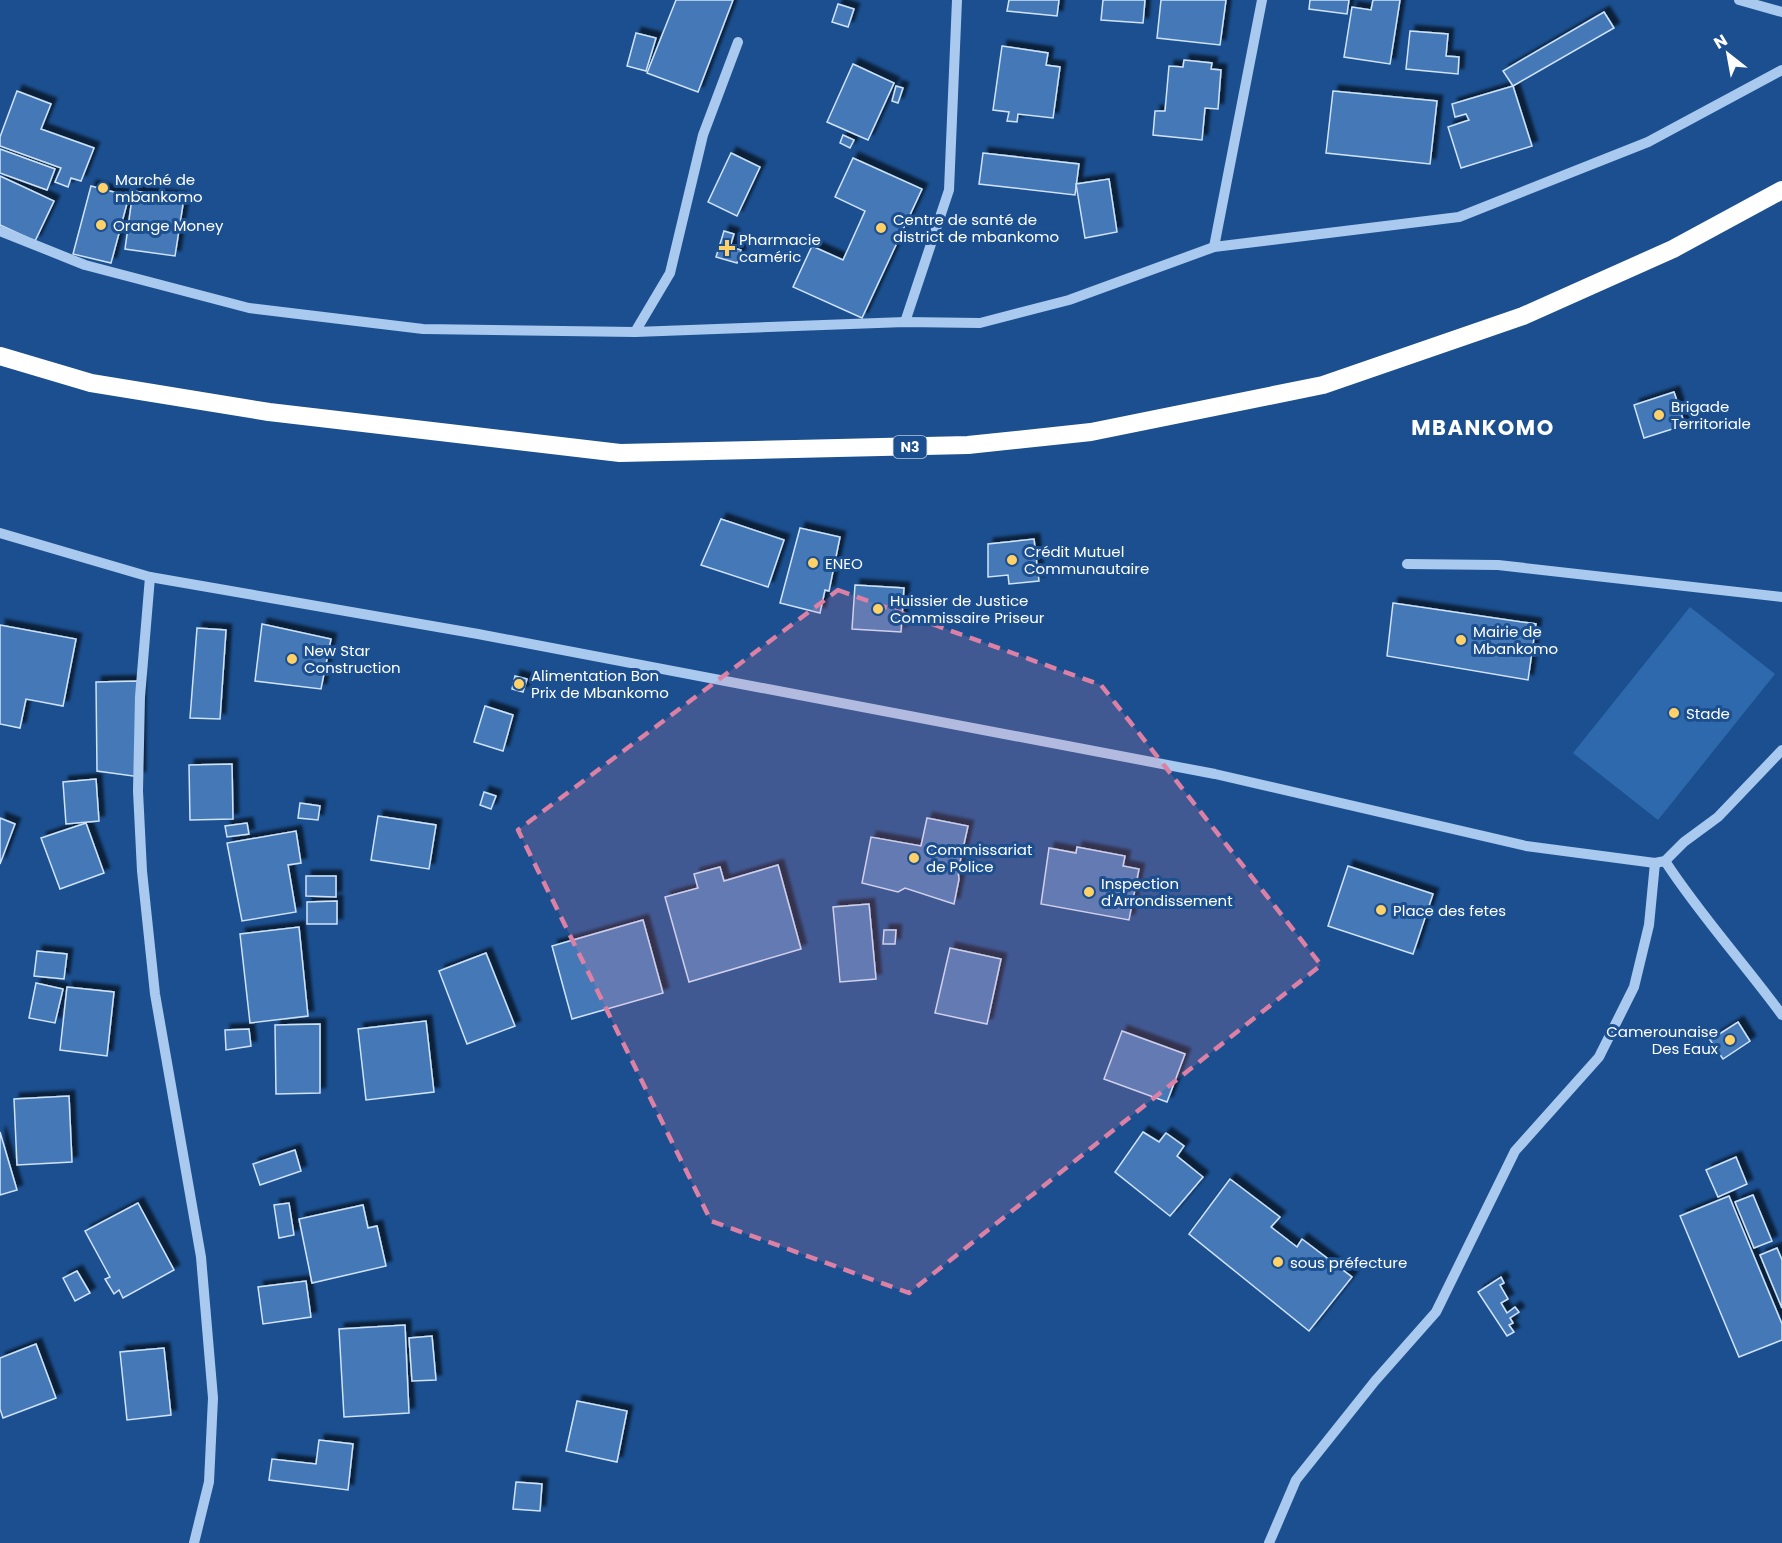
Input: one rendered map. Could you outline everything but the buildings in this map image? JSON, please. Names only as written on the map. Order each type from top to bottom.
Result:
[{"type":"highway","name":"N3","points":[[0,356],[91,383],[269,412],[620,453],[968,445],[1090,432],[1323,385],[1523,316],[1673,249],[1782,190]]},
{"type":"street","points":[[905,322],[949,190],[957,0]]},
{"type":"street","points":[[1214,247],[1262,0]]},
{"type":"street","points":[[1738,0],[1782,12]]},
{"type":"street","points":[[635,332],[670,273],[704,135],[738,42]]},
{"type":"street","points":[[0,231],[85,265],[249,308],[423,328],[635,332],[905,322],[980,323],[1069,300],[1214,247],[1459,217],[1648,142],[1782,70]]},
{"type":"street","points":[[0,533],[150,577],[478,634],[1215,774],[1526,846],[1660,862],[1740,958],[1782,1015]]},
{"type":"street","points":[[1407,564],[1498,565],[1782,597]]},
{"type":"street","points":[[150,577],[140,697],[138,791],[142,871],[155,994],[201,1257],[213,1398],[208,1482],[194,1543]]},
{"type":"street","points":[[1269,1543],[1296,1480],[1375,1381],[1436,1312],[1515,1150],[1599,1057],[1634,987],[1649,925],[1660,862],[1718,817],[1782,750]]},
{"type":"highlighted area","points":[[838,590],[1101,685],[1321,965],[909,1293],[711,1221],[518,830]]},
{"type":"shaded area","name":"Stade","points":[[1690,607],[1775,674],[1658,820],[1573,753]]},
{"type":"place","name":"Marché de mbankomo","points":[[103,188]]},
{"type":"place","name":"Orange Money","points":[[101,225]]},
{"type":"place","name":"Centre de santé de district de mbankomo","points":[[881,228]]},
{"type":"place","name":"Pharmacie caméric","points":[[727,248]]},
{"type":"place","name":"Brigade Territoriale","points":[[1659,415]]},
{"type":"place","name":"Crédit Mutuel Communautaire","points":[[1012,560]]},
{"type":"place","name":"ENEO","points":[[813,563]]},
{"type":"place","name":"Huissier de Justice Commissaire Priseur","points":[[878,609]]},
{"type":"place","name":"Mairie de Mbankomo","points":[[1461,640]]},
{"type":"place","name":"New Star Construction","points":[[292,659]]},
{"type":"place","name":"Alimentation Bon Prix de Mbankomo","points":[[519,684]]},
{"type":"place","name":"Stade","points":[[1674,713]]},
{"type":"place","name":"Commissariat de Police","points":[[914,858]]},
{"type":"place","name":"Inspection d'Arrondissement","points":[[1089,892]]},
{"type":"place","name":"Place des fetes","points":[[1381,910]]},
{"type":"place","name":"Camerounaise Des Eaux","points":[[1730,1040]]},
{"type":"place","name":"sous préfecture","points":[[1278,1262]]},
{"type":"district","name":"MBANKOMO","points":[[1483,427]]}]
